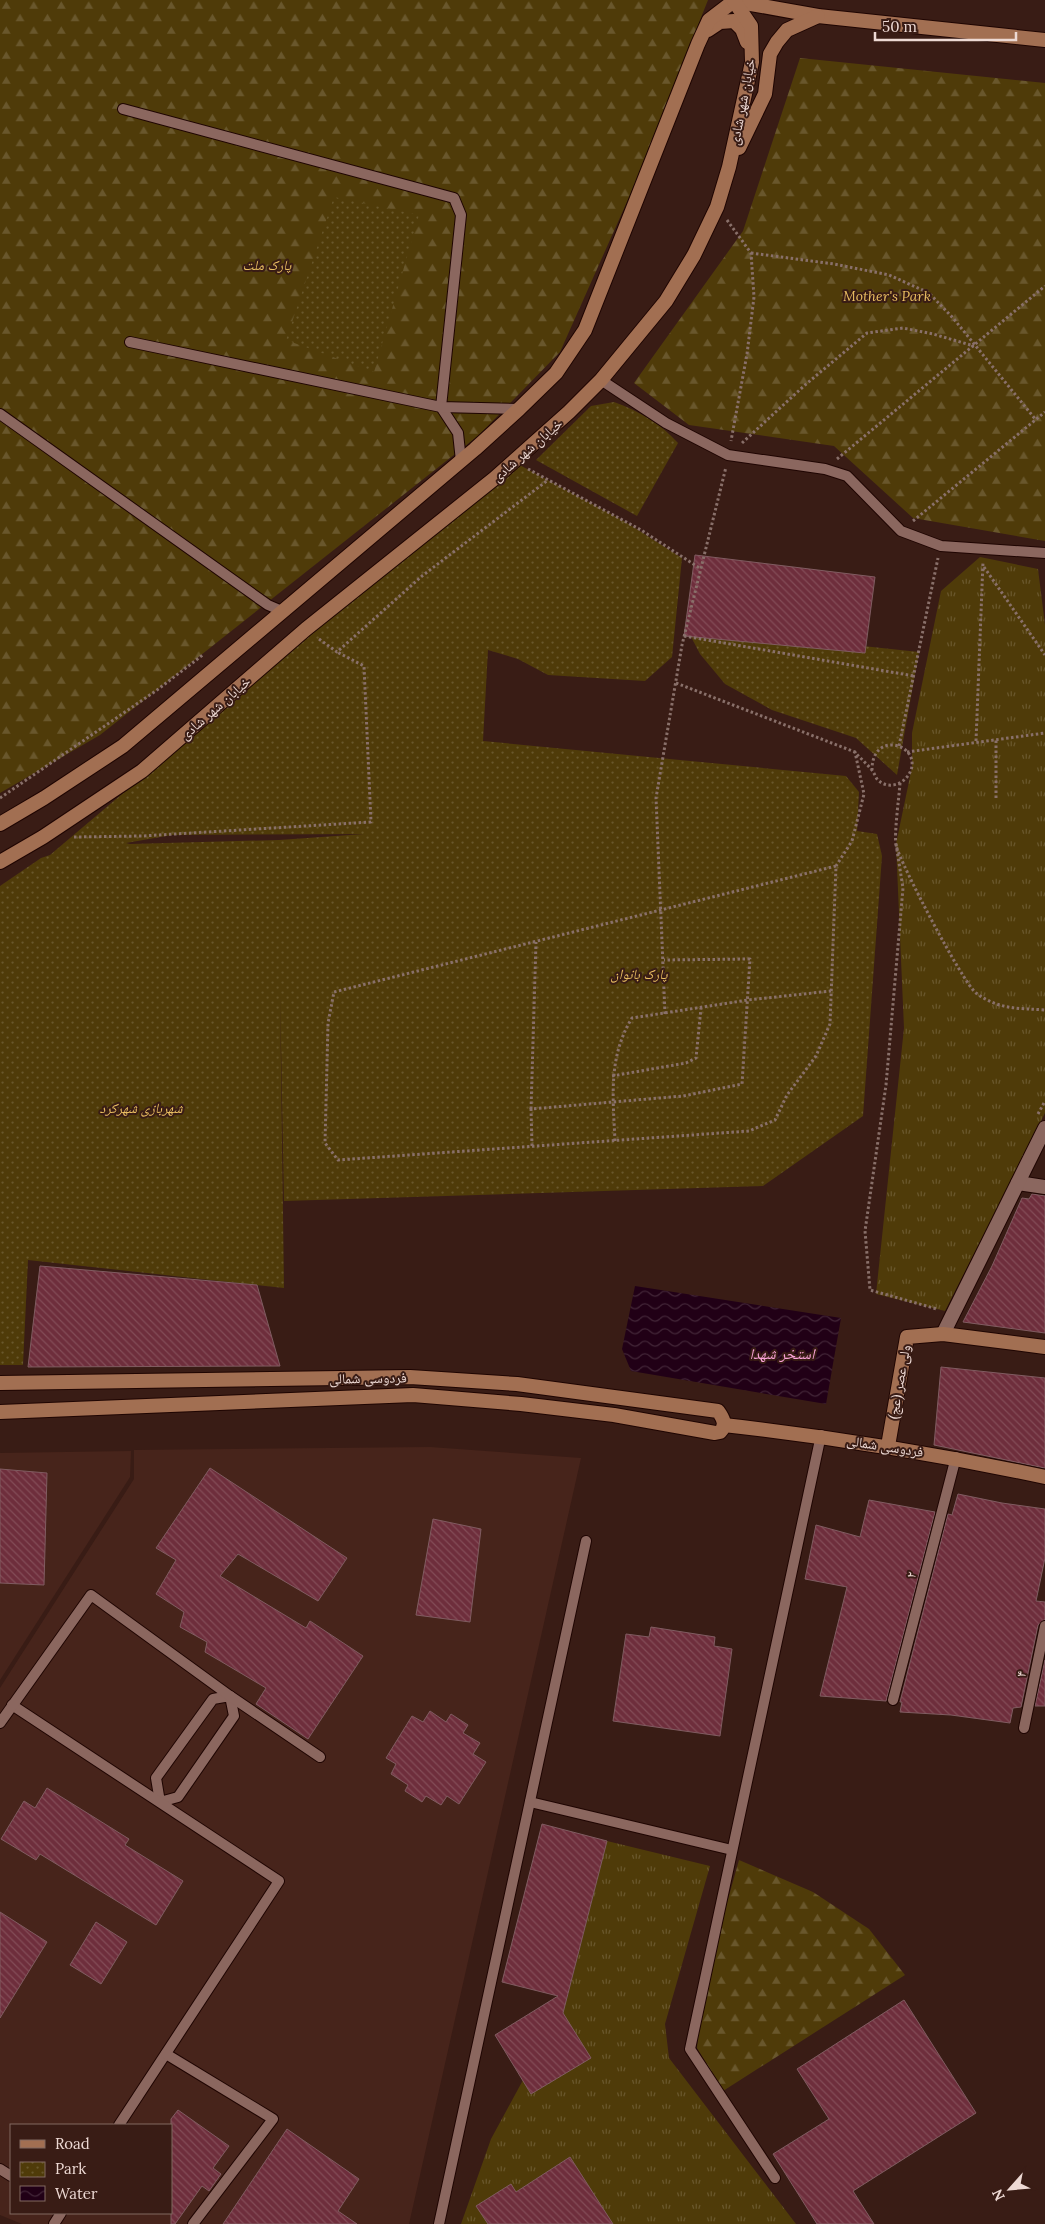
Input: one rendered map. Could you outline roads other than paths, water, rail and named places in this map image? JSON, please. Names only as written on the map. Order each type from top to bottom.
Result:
[{"type":"main road","points":[[0,824],[44,798],[123,746],[461,461],[520,409],[556,373],[585,330],[709,20],[734,1],[818,16],[1045,40]]},
{"type":"main road","name":"خیابان شهر شادی","points":[[0,862],[51,832],[142,771],[306,629],[514,462],[601,380],[666,301],[694,255],[717,207],[730,167],[752,62],[751,26],[734,1]]},
{"type":"main road","points":[[730,167],[765,94],[770,54],[777,42],[788,30],[818,16]]},
{"type":"main road","points":[[698,44],[706,32],[720,22],[734,21],[742,29],[752,62]]},
{"type":"main road","name":"ولی عصر (عج)","points":[[888,1446],[907,1337],[943,1334],[1045,1347]]},
{"type":"main road","name":"فردوسی شمالی","points":[[0,1383],[410,1377],[516,1384],[718,1411],[724,1425],[720,1432],[715,1433],[614,1415],[521,1404],[413,1395],[0,1412]]},
{"type":"main road","name":"فردوسی شمالی","points":[[724,1425],[822,1436],[956,1457],[1045,1477]]},
{"type":"street","points":[[943,1334],[1018,1184],[1041,1123]]},
{"type":"street","points":[[1018,1184],[1045,1187]]},
{"type":"lane","points":[[123,109],[454,198],[461,215],[441,407],[458,434],[461,461]]},
{"type":"lane","points":[[130,342],[441,407],[520,409]]},
{"type":"lane","points":[[601,380],[666,423],[728,455],[825,469],[847,476],[901,531],[941,546],[1045,553]]},
{"type":"lane","points":[[0,414],[268,605],[282,611]]},
{"type":"lane","points":[[774,2178],[690,2049],[822,1436]]},
{"type":"lane","name":"۲","points":[[893,1700],[956,1457]]},
{"type":"lane","points":[[439,2224],[586,1541]]},
{"type":"lane","points":[[0,1723],[91,1595],[230,1696],[320,1757]]},
{"type":"lane","name":"۴","points":[[1024,1728],[1045,1626]]},
{"type":"lane","points":[[160,1802],[156,1778],[213,1699],[230,1696]]},
{"type":"lane","points":[[160,1802],[178,1797],[234,1716],[230,1696]]},
{"type":"lane","points":[[12,1705],[279,1881],[120,2124]]},
{"type":"lane","points":[[530,1802],[732,1850]]},
{"type":"lane","points":[[166,2054],[273,2119],[193,2224]]},
{"type":"water","name":"استخر شهدا","points":[[635,1286],[841,1318],[826,1404],[631,1371],[622,1349]]},
{"type":"park label","name":"پارک ملت","points":[[267,265]]},
{"type":"park label","name":"Mother's Park","points":[[887,296]]},
{"type":"park label","name":"پارک بانوان","points":[[639,974]]},
{"type":"park label","name":"شهربازی شهرکرد","points":[[141,1108]]}]
